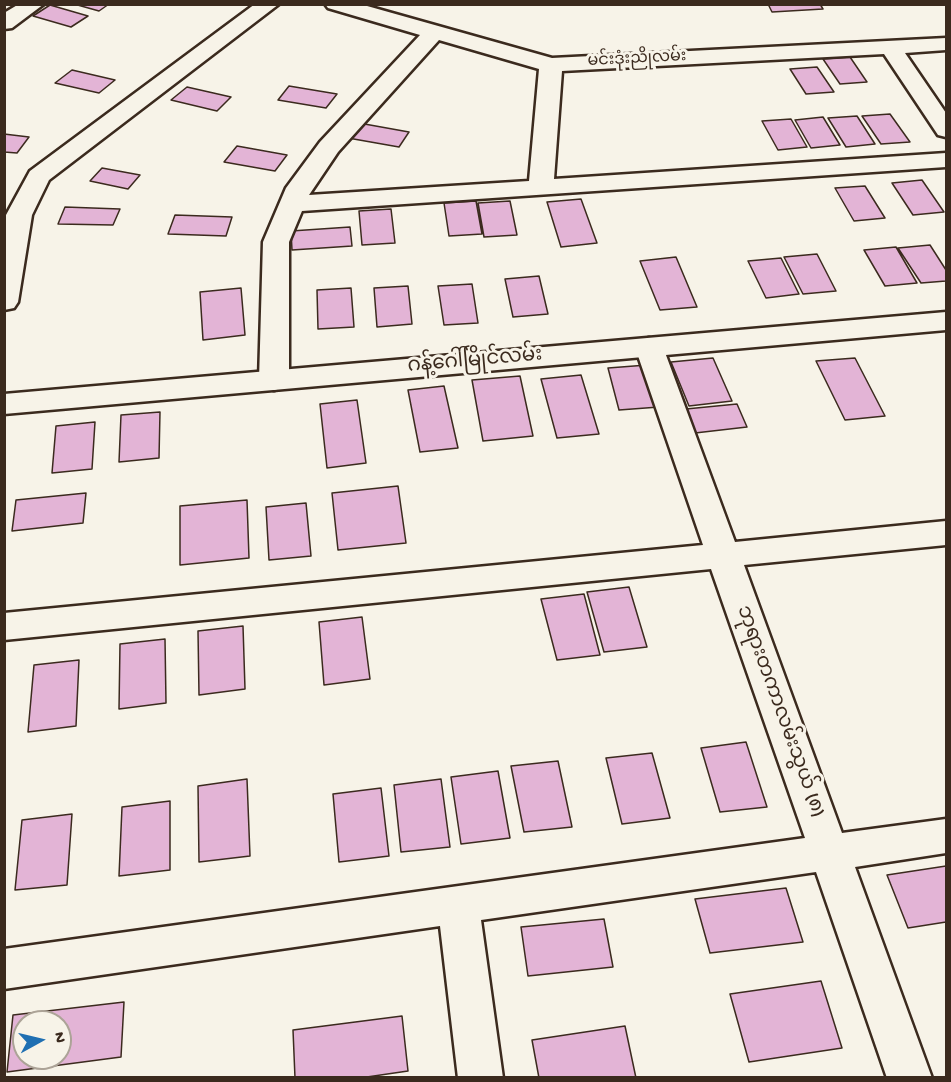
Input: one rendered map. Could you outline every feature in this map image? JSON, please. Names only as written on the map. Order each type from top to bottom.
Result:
[{"type":"street","points":[[4,24],[34,4]]},
{"type":"street","points":[[4,302],[19,215],[39,176],[269,4]]},
{"type":"street","name":"မင်းဒုံးညိုလမ်း","points":[[335,4],[551,64],[946,44]]},
{"type":"street","points":[[274,380],[276,242],[299,188],[329,147],[435,32]]},
{"type":"street","points":[[891,48],[946,130]]},
{"type":"street","points":[[541,187],[551,64]]},
{"type":"street","points":[[292,204],[946,160]]},
{"type":"street","name":"ဂန့်ဂေါ်မြိုင်လမ်း","points":[[4,404],[946,321]]},
{"type":"street","name":"ဘုရားတကာလမ်းသွယ် (၈)","points":[[649,347],[910,1077]]},
{"type":"street","points":[[4,627],[946,533]]},
{"type":"street","points":[[4,969],[946,836]]},
{"type":"street","points":[[458,904],[481,1077]]},
{"type":"building","points":[[74,4],[109,4],[99,11]]},
{"type":"building","points":[[768,4],[820,4],[823,9],[772,12]]},
{"type":"building","points":[[50,5],[88,16],[71,27],[33,16]]},
{"type":"building","points":[[850,57],[867,82],[840,84],[823,59]]},
{"type":"building","points":[[817,67],[834,92],[806,94],[790,69]]},
{"type":"building","points":[[72,70],[115,80],[99,93],[55,83]]},
{"type":"building","points":[[289,86],[337,94],[326,108],[278,100]]},
{"type":"building","points":[[187,87],[231,97],[217,111],[171,100]]},
{"type":"building","points":[[890,114],[910,142],[881,144],[862,116]]},
{"type":"building","points":[[857,116],[875,144],[846,147],[828,118]]},
{"type":"building","points":[[823,117],[840,145],[811,148],[795,120]]},
{"type":"building","points":[[791,119],[807,147],[778,150],[762,121]]},
{"type":"building","points":[[359,123],[409,132],[399,147],[348,138]]},
{"type":"building","points":[[4,134],[29,137],[17,153],[4,152]]},
{"type":"building","points":[[237,146],[287,155],[275,171],[224,162]]},
{"type":"building","points":[[102,168],[140,175],[128,189],[90,181]]},
{"type":"building","points":[[922,180],[944,212],[913,215],[892,183]]},
{"type":"building","points":[[865,186],[885,218],[854,221],[835,188]]},
{"type":"building","points":[[581,199],[597,243],[561,247],[547,202]]},
{"type":"building","points":[[476,201],[482,234],[449,236],[444,203]]},
{"type":"building","points":[[510,201],[517,235],[484,237],[478,203]]},
{"type":"building","points":[[65,207],[120,209],[113,225],[58,224]]},
{"type":"building","points":[[391,209],[395,243],[362,245],[359,211]]},
{"type":"building","points":[[175,215],[232,217],[226,236],[168,234]]},
{"type":"building","points":[[350,227],[352,246],[292,250],[291,231]]},
{"type":"building","points":[[930,245],[946,270],[946,281],[921,283],[898,248]]},
{"type":"building","points":[[896,247],[917,283],[885,286],[864,250]]},
{"type":"building","points":[[817,254],[836,291],[803,294],[784,257]]},
{"type":"building","points":[[676,257],[697,307],[660,310],[640,261]]},
{"type":"building","points":[[781,258],[799,294],[766,298],[748,261]]},
{"type":"building","points":[[539,276],[548,314],[513,317],[505,279]]},
{"type":"building","points":[[472,284],[478,323],[444,325],[438,286]]},
{"type":"building","points":[[408,286],[412,324],[377,327],[374,288]]},
{"type":"building","points":[[241,288],[245,335],[203,340],[200,292]]},
{"type":"building","points":[[351,288],[354,327],[318,329],[317,290]]},
{"type":"building","points":[[713,358],[732,401],[689,406],[671,362]]},
{"type":"building","points":[[855,358],[885,416],[845,420],[816,361]]},
{"type":"building","points":[[647,365],[659,407],[619,410],[608,368]]},
{"type":"building","points":[[581,375],[599,434],[557,438],[541,379]]},
{"type":"building","points":[[520,376],[533,436],[483,441],[472,380]]},
{"type":"building","points":[[444,386],[458,448],[420,452],[408,390]]},
{"type":"building","points":[[357,400],[366,463],[327,468],[320,404]]},
{"type":"building","points":[[737,404],[747,427],[695,433],[686,409]]},
{"type":"building","points":[[160,412],[159,458],[119,462],[121,415]]},
{"type":"building","points":[[95,422],[92,469],[52,473],[56,426]]},
{"type":"building","points":[[398,486],[406,543],[338,550],[332,493]]},
{"type":"building","points":[[86,493],[83,523],[12,531],[16,500]]},
{"type":"building","points":[[247,500],[249,558],[180,565],[180,506]]},
{"type":"building","points":[[306,503],[311,556],[269,560],[266,507]]},
{"type":"building","points":[[629,587],[647,647],[604,652],[587,592]]},
{"type":"building","points":[[584,594],[600,655],[557,660],[541,599]]},
{"type":"building","points":[[362,617],[370,679],[324,685],[319,622]]},
{"type":"building","points":[[243,626],[245,689],[199,695],[198,631]]},
{"type":"building","points":[[165,639],[166,703],[119,709],[120,644]]},
{"type":"building","points":[[79,660],[76,726],[28,732],[34,665]]},
{"type":"building","points":[[746,742],[767,807],[720,812],[701,748]]},
{"type":"building","points":[[652,753],[670,818],[622,824],[606,758]]},
{"type":"building","points":[[558,761],[572,827],[524,832],[511,766]]},
{"type":"building","points":[[498,771],[510,838],[461,844],[451,777]]},
{"type":"building","points":[[247,779],[250,856],[199,862],[198,786]]},
{"type":"building","points":[[441,779],[450,847],[401,852],[394,785]]},
{"type":"building","points":[[381,788],[389,856],[339,862],[333,794]]},
{"type":"building","points":[[170,801],[170,870],[119,876],[122,807]]},
{"type":"building","points":[[72,814],[67,885],[15,890],[22,820]]},
{"type":"building","points":[[946,866],[946,922],[908,928],[887,875]]},
{"type":"building","points":[[786,888],[803,942],[710,953],[695,899]]},
{"type":"building","points":[[604,919],[613,967],[528,976],[521,927]]},
{"type":"building","points":[[821,981],[842,1048],[749,1062],[730,994]]},
{"type":"building","points":[[124,1002],[121,1057],[72,1063],[72,1010],[56,1010]]},
{"type":"building","points":[[402,1016],[408,1071],[360,1078],[295,1078],[293,1030]]},
{"type":"building","points":[[12,1024],[12,1070],[22,1070],[7,1072]]},
{"type":"building","points":[[625,1026],[636,1078],[539,1078],[532,1040]]}]
